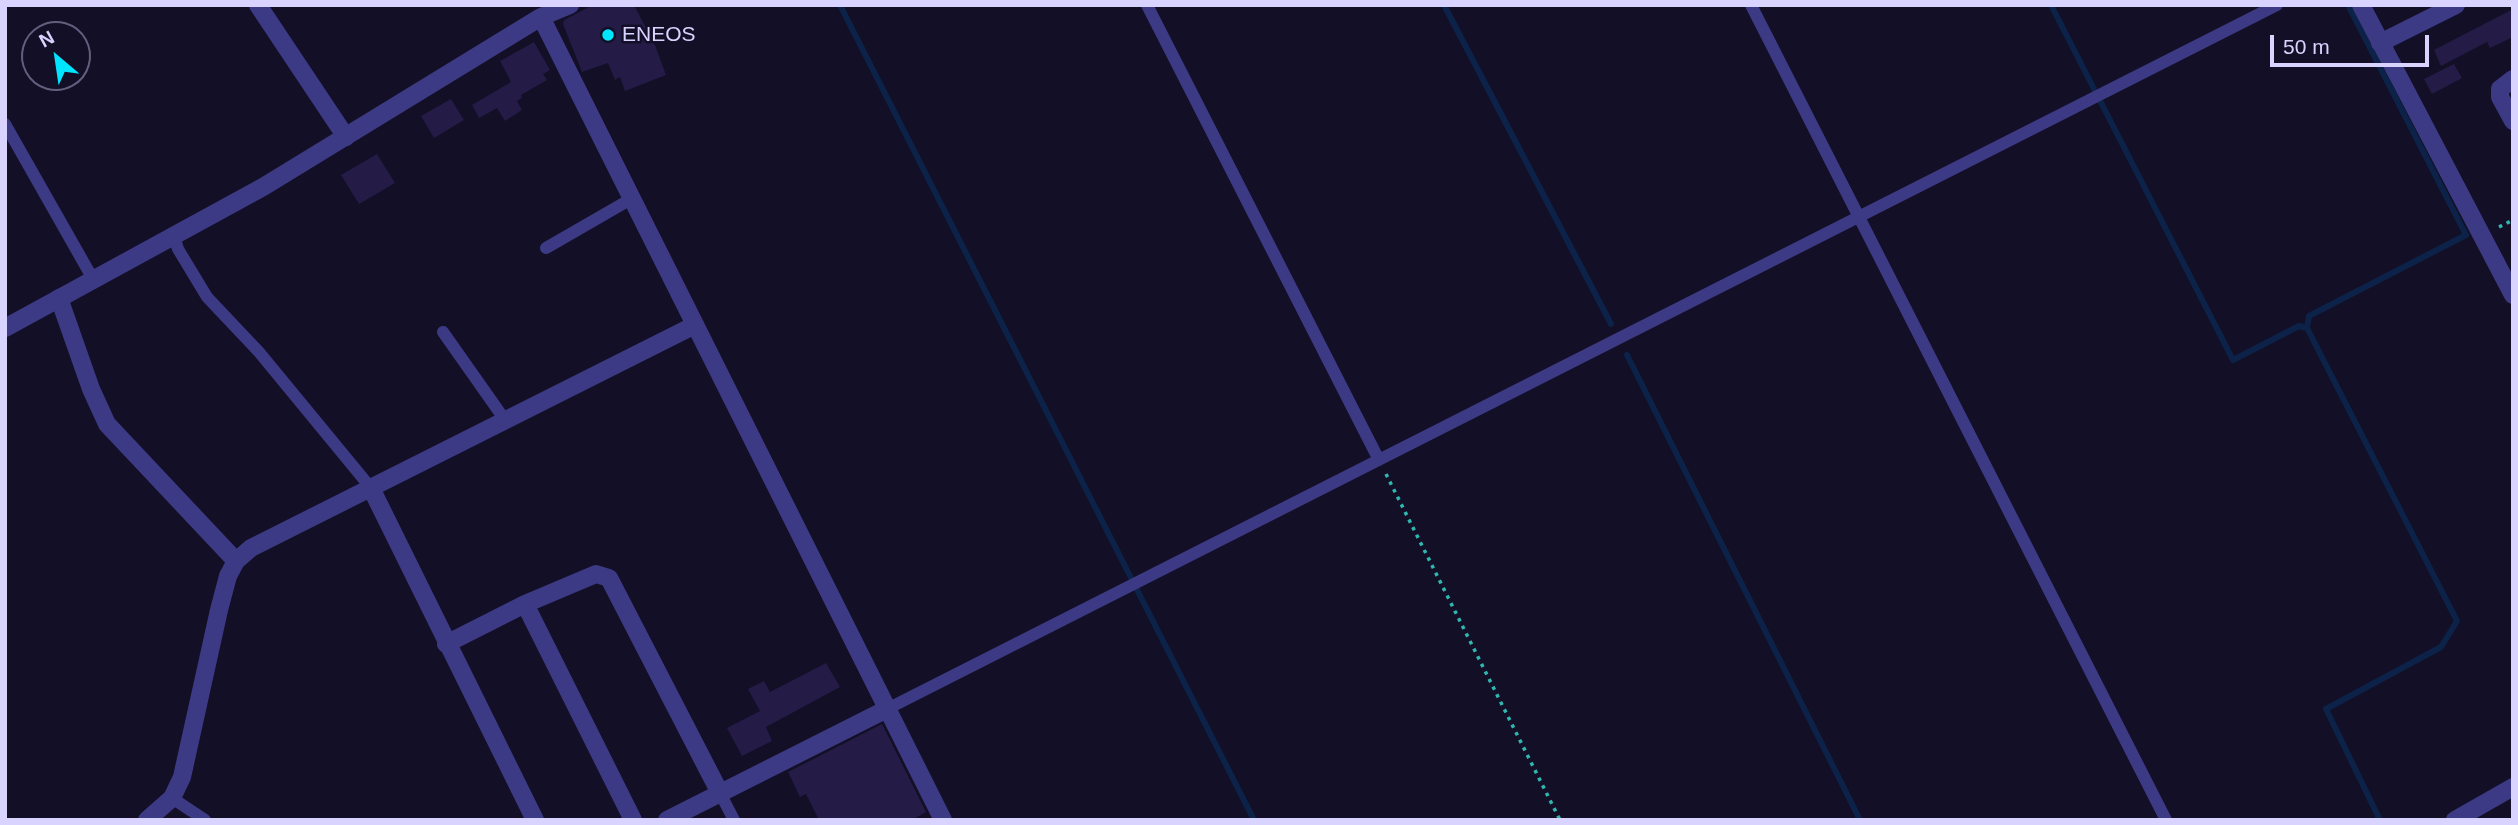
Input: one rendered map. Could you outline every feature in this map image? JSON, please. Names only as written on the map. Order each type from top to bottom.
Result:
[{"type":"street","points":[[258,5],[346,137]]},
{"type":"street","points":[[5,328],[173,233],[263,187],[346,137],[538,11],[570,5]]},
{"type":"street","points":[[2361,5],[2513,295]]},
{"type":"street","points":[[2380,43],[2456,5]]},
{"type":"street","points":[[538,11],[943,820]]},
{"type":"street","points":[[2513,79],[2500,89],[2500,97],[2513,121]]},
{"type":"street","points":[[60,298],[91,389],[107,424],[236,561]]},
{"type":"street","points":[[147,820],[172,798],[182,777],[219,610],[228,576],[236,561],[251,548],[695,325]]},
{"type":"street","points":[[371,488],[534,820]]},
{"type":"street","points":[[446,644],[525,604],[596,574],[609,578],[720,793]]},
{"type":"street","points":[[525,604],[633,820]]},
{"type":"street","points":[[667,820],[887,709]]},
{"type":"street","points":[[2455,820],[2513,787]]},
{"type":"lane","points":[[1147,5],[1379,460]]},
{"type":"lane","points":[[1751,5],[1862,218],[2166,820]]},
{"type":"lane","points":[[887,709],[1862,218],[2277,5]]},
{"type":"lane","points":[[5,124],[93,279]]},
{"type":"lane","points":[[546,248],[631,199]]},
{"type":"lane","points":[[173,233],[178,250],[207,297],[259,352],[371,488]]},
{"type":"lane","points":[[443,332],[505,421]]},
{"type":"lane","points":[[720,793],[734,820]]},
{"type":"lane","points":[[172,798],[205,820]]},
{"type":"path","points":[[1379,460],[1560,820]]},
{"type":"building","name":"ENEOS","points":[[593,5],[634,5],[655,45],[666,75],[625,91],[620,77],[615,80],[608,63],[582,72],[563,24],[564,20]]},
{"type":"building","points":[[2513,9],[2513,37],[2490,48],[2487,42],[2441,66],[2434,50]]},
{"type":"building","points":[[534,42],[550,70],[543,74],[547,80],[521,95],[522,98],[517,101],[522,110],[505,121],[497,108],[479,118],[472,105],[511,82],[500,61]]},
{"type":"building","points":[[2454,64],[2462,78],[2432,94],[2424,79]]},
{"type":"building","points":[[451,99],[464,120],[434,138],[421,116]]},
{"type":"building","points":[[377,154],[395,183],[359,204],[341,175]]},
{"type":"building","points":[[826,663],[840,687],[766,727],[772,741],[742,756],[727,728],[760,711],[748,689],[764,681],[770,692]]},
{"type":"building","points":[[882,724],[926,812],[912,820],[819,820],[806,794],[800,797],[788,772]]},
{"type":"waterway","points":[[840,5],[1254,820]]},
{"type":"waterway","points":[[1444,5],[1611,324]]},
{"type":"waterway","points":[[2051,5],[2233,360],[2299,326],[2307,328],[2457,621],[2441,647],[2326,709],[2380,820]]},
{"type":"waterway","points":[[2307,328],[2309,316],[2466,235],[2348,5]]},
{"type":"waterway","points":[[1627,355],[1860,820]]},
{"type":"place","name":"ENEOS","points":[[608,35]]}]
